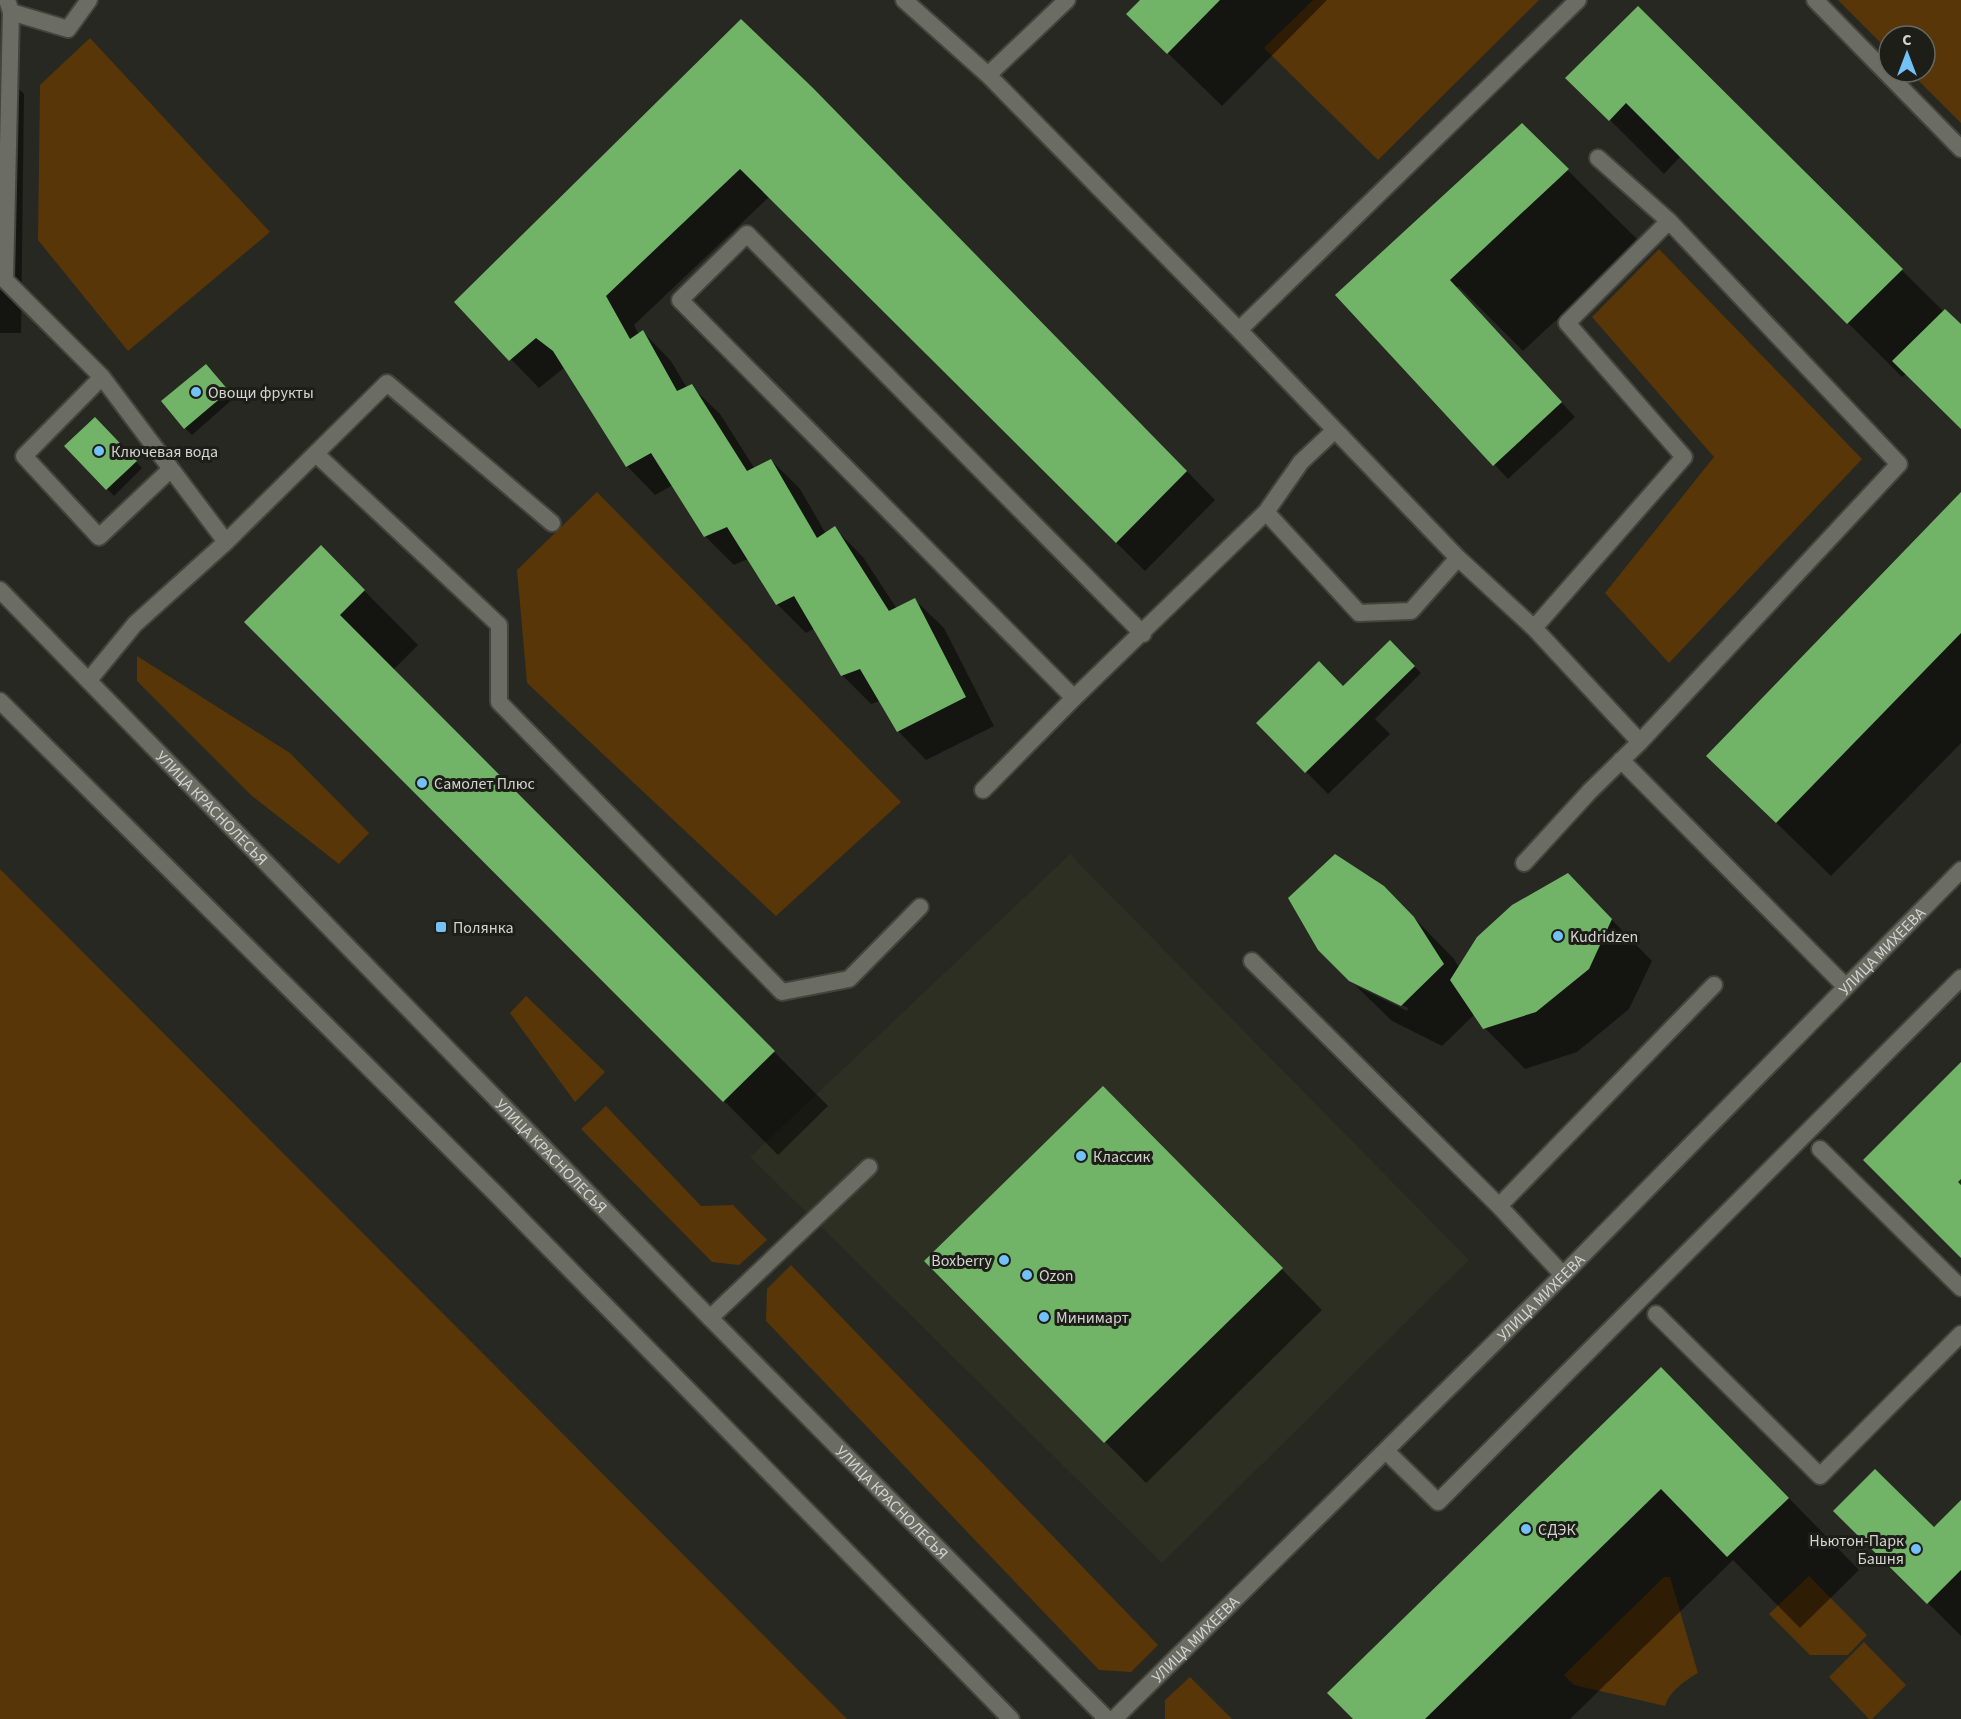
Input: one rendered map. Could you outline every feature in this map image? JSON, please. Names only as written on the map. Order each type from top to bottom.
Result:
[{"type":"street","points":[[89,0],[68,29],[9,6],[2,281],[102,377],[226,542]]},
{"type":"street","points":[[903,0],[988,75],[1239,330],[1458,558],[1534,628],[1640,742]]},
{"type":"street","points":[[988,75],[1067,0]]},
{"type":"street","points":[[1239,330],[1578,0]]},
{"type":"street","points":[[1815,0],[1961,149]]},
{"type":"street","points":[[1524,863],[1899,464],[1670,221],[1598,158]]},
{"type":"street","points":[[1534,628],[1684,458],[1567,323],[1670,221]]},
{"type":"street","points":[[1074,698],[680,300],[747,234],[1143,634]]},
{"type":"street","points":[[102,377],[24,456],[99,537],[171,469]]},
{"type":"street","points":[[89,680],[135,624],[226,542],[387,383],[552,523]]},
{"type":"street","points":[[983,790],[1074,698],[1143,634],[1266,512],[1301,462],[1334,431]]},
{"type":"street","points":[[316,454],[499,625],[499,702],[782,992],[849,979],[920,908]]},
{"type":"street","points":[[1266,512],[1359,613],[1411,611],[1458,558]]},
{"type":"street","name":"УЛИЦА КРАСНОЛЕСЬЯ","points":[[0,590],[710,1318],[1107,1719]]},
{"type":"street","points":[[0,701],[497,1195],[1011,1719]]},
{"type":"street","points":[[1621,760],[1846,987]]},
{"type":"street","name":"УЛИЦА МИХЕЕВА","points":[[1114,1719],[1563,1275],[1961,870]]},
{"type":"street","points":[[1252,961],[1499,1206],[1563,1275]]},
{"type":"street","points":[[1386,1451],[1437,1502],[1961,978]]},
{"type":"street","points":[[1499,1206],[1714,985]]},
{"type":"street","points":[[1820,1149],[1961,1288]]},
{"type":"street","points":[[710,1318],[869,1167]]},
{"type":"street","points":[[1656,1314],[1820,1476],[1961,1334]]},
{"type":"shaded area","points":[[1313,0],[1539,0],[1378,160],[1264,48]]},
{"type":"shaded area","points":[[1838,0],[1961,0],[1961,123],[1922,84],[1937,84],[1937,24],[1877,24],[1877,39]]},
{"type":"shaded area","points":[[90,38],[270,232],[128,351],[38,240],[40,85]]},
{"type":"shaded area","points":[[1659,249],[1862,459],[1669,663],[1605,593],[1714,457],[1592,317]]},
{"type":"shaded area","points":[[597,492],[901,802],[776,916],[527,683],[517,570]]},
{"type":"shaded area","points":[[137,656],[290,753],[369,833],[339,864],[252,796],[137,681]]},
{"type":"shaded area","points":[[1070,854],[1469,1260],[1162,1563],[750,1157]]},
{"type":"shaded area","points":[[0,869],[847,1719],[0,1719]]},
{"type":"shaded area","points":[[526,996],[605,1072],[575,1102],[510,1013]]},
{"type":"shaded area","points":[[606,1106],[701,1206],[733,1205],[767,1240],[739,1265],[712,1262],[581,1129]]},
{"type":"shaded area","points":[[791,1265],[1158,1645],[1131,1672],[1099,1670],[766,1321],[767,1289]]},
{"type":"shaded area","points":[[1809,1576],[1867,1635],[1848,1655],[1810,1655],[1769,1614]]},
{"type":"shaded area","points":[[1664,1577],[1670,1577],[1698,1673],[1678,1687],[1665,1706],[1574,1685],[1564,1675]]},
{"type":"shaded area","points":[[1864,1642],[1906,1685],[1872,1719],[1869,1719],[1829,1677]]},
{"type":"shaded area","points":[[1190,1677],[1232,1719],[1165,1719],[1165,1700]]},
{"type":"building","points":[[1140,0],[1220,0],[1167,54],[1126,14]]},
{"type":"building","points":[[1638,6],[1903,269],[1847,324],[1626,103],[1609,121],[1565,78]]},
{"type":"building","points":[[741,19],[813,88],[1187,471],[1116,543],[740,169],[606,296],[630,339],[643,330],[677,391],[692,384],[747,471],[771,459],[817,538],[835,526],[889,611],[915,598],[966,697],[897,732],[860,669],[841,676],[794,596],[776,605],[727,527],[704,537],[651,453],[626,467],[553,351],[536,338],[509,361],[454,302]]},
{"type":"building","points":[[1522,123],[1569,169],[1450,280],[1562,402],[1493,466],[1335,295]]},
{"type":"building","points":[[1945,309],[1961,324],[1961,429],[1892,361]]},
{"type":"building","points":[[206,364],[229,391],[184,429],[161,401]]},
{"type":"building","points":[[95,417],[137,461],[106,490],[64,446]]},
{"type":"building","points":[[1961,492],[1961,633],[1776,823],[1706,756]]},
{"type":"building","points":[[321,545],[365,590],[340,615],[775,1051],[723,1102],[244,622]]},
{"type":"building","points":[[1390,640],[1415,666],[1305,773],[1256,723],[1319,661],[1343,686]]},
{"type":"building","points":[[1335,854],[1384,886],[1414,917],[1444,964],[1401,1006],[1349,981],[1318,950],[1288,898]]},
{"type":"building","points":[[1568,873],[1612,919],[1589,969],[1536,1012],[1483,1029],[1450,980],[1477,937],[1512,905]]},
{"type":"building","points":[[1961,1062],[1961,1179],[1958,1182],[1961,1185],[1961,1258],[1863,1160]]},
{"type":"building","points":[[1103,1086],[1283,1268],[1104,1443],[924,1261]]},
{"type":"building","points":[[1661,1367],[1789,1498],[1727,1557],[1661,1489],[1425,1719],[1353,1719],[1327,1693]]},
{"type":"building","name":"Ньютон-Парк Башня","points":[[1875,1469],[1934,1527],[1961,1500],[1961,1570],[1927,1604],[1833,1511]]},
{"type":"place","name":"Овощи фрукты","points":[[196,392]]},
{"type":"place","name":"Ключевая вода","points":[[99,451]]},
{"type":"place","name":"Самолет Плюс","points":[[422,783]]},
{"type":"place","name":"Полянка","points":[[441,927]]},
{"type":"place","name":"Kudridzen","points":[[1558,936]]},
{"type":"place","name":"Классик","points":[[1081,1156]]},
{"type":"place","name":"Boxberry","points":[[1004,1260]]},
{"type":"place","name":"Ozon","points":[[1027,1275]]},
{"type":"place","name":"Минимарт","points":[[1044,1317]]},
{"type":"place","name":"СДЭК","points":[[1526,1529]]},
{"type":"place","name":"Ньютон-Парк Башня","points":[[1916,1549]]}]
